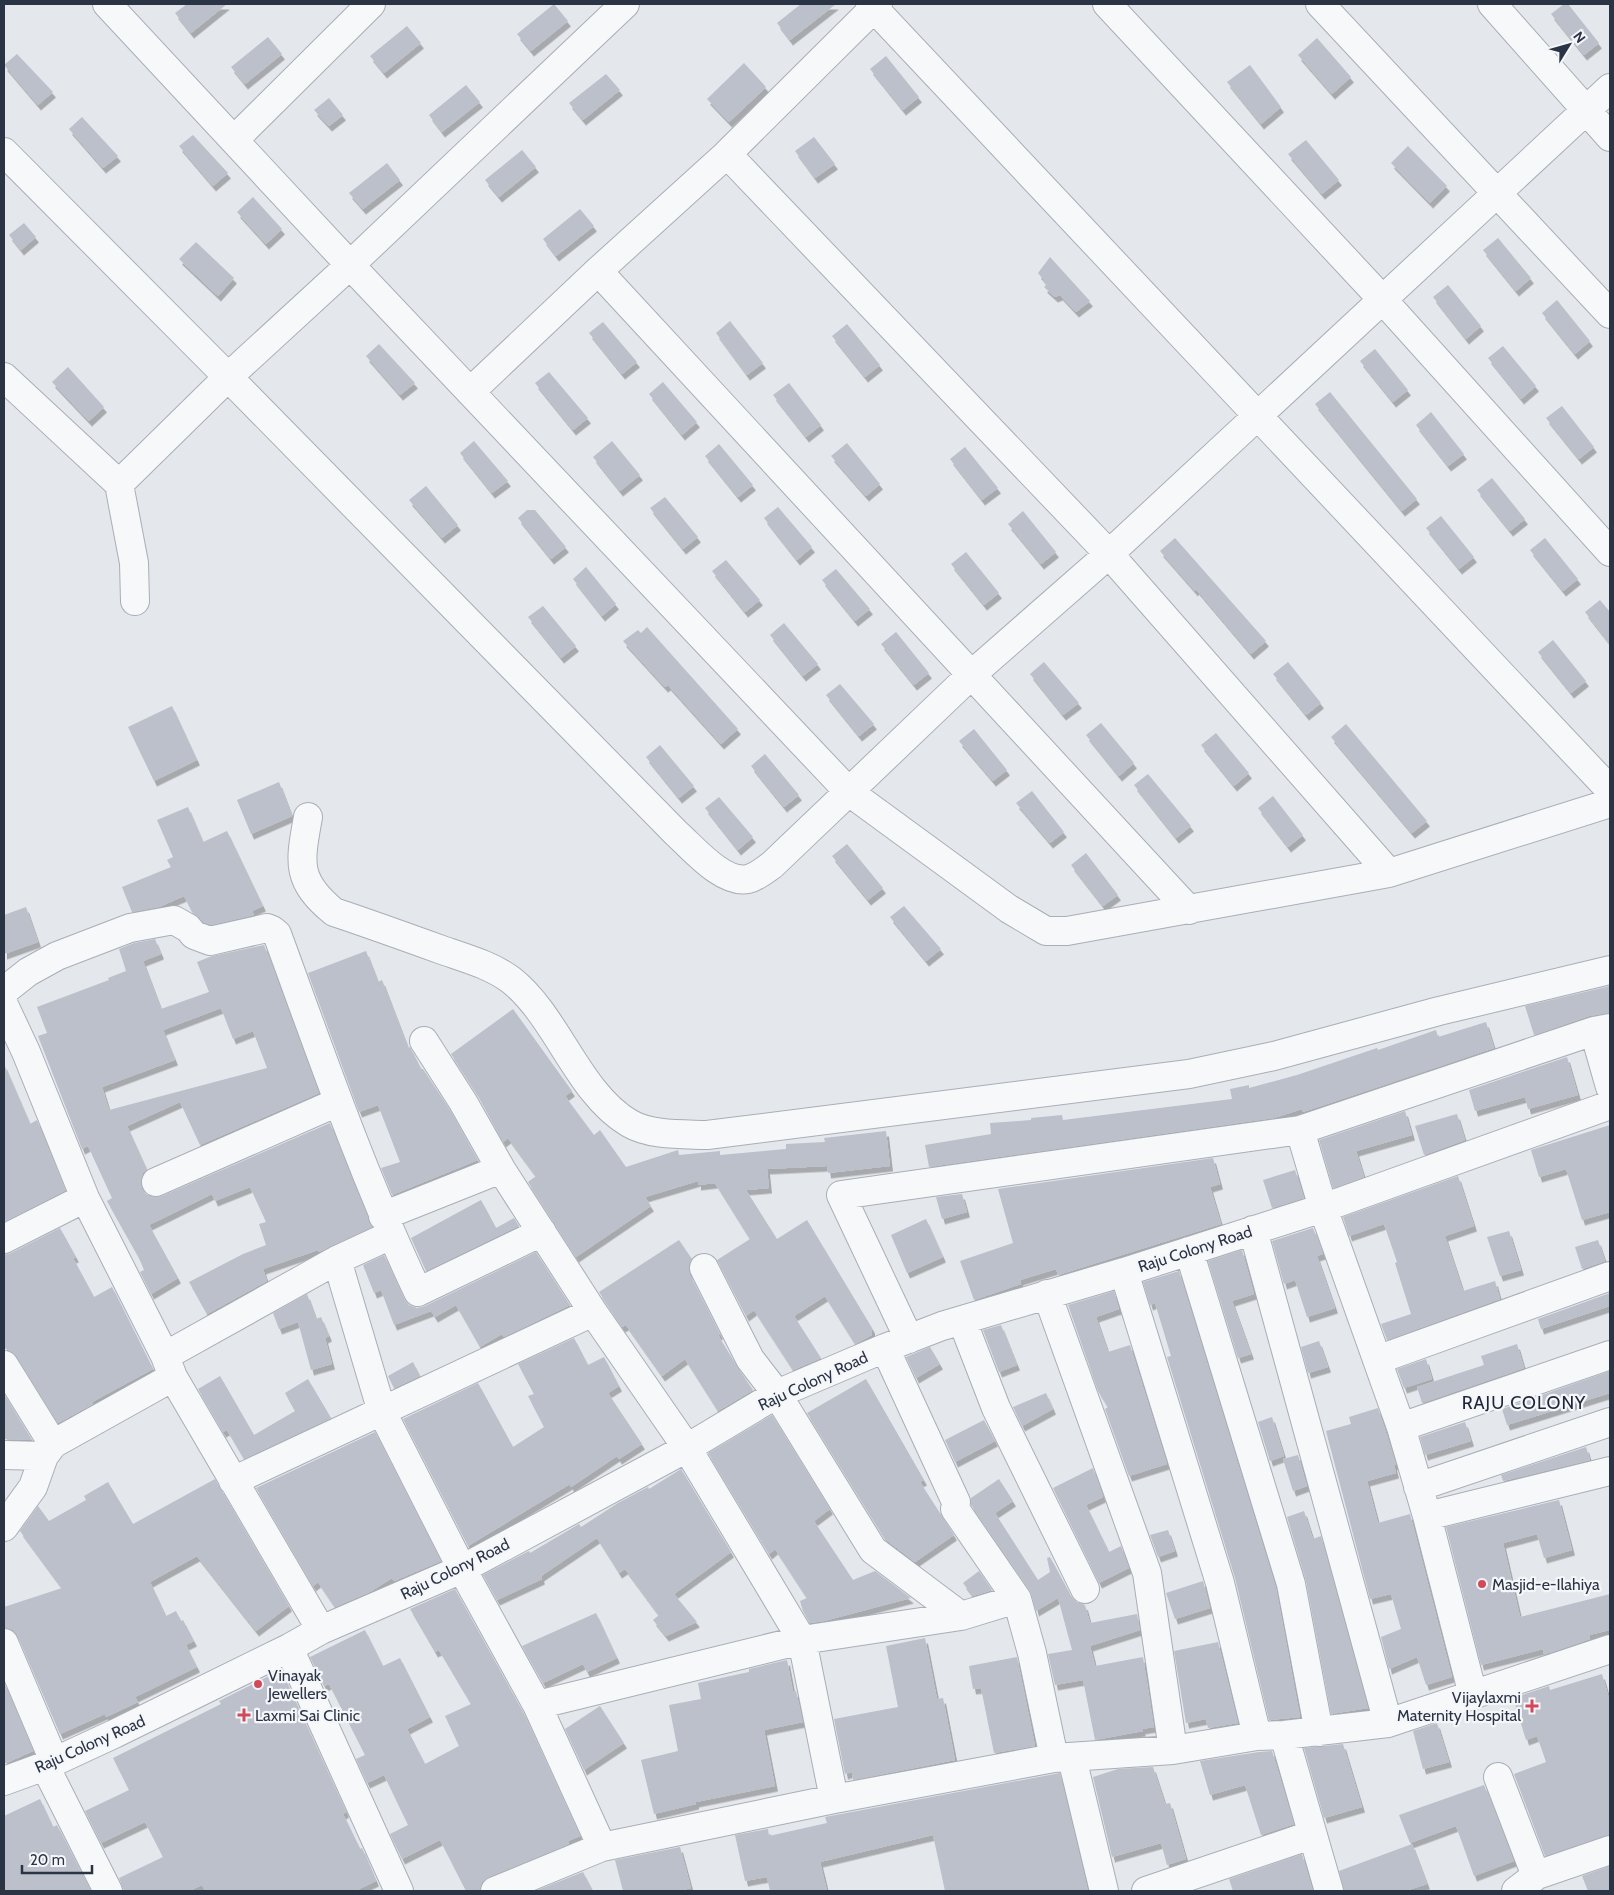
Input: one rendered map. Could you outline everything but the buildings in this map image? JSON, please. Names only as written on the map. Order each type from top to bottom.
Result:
[{"type":"street","points":[[234,140],[372,4]]},
{"type":"street","points":[[119,484],[228,377],[350,265],[625,4]]},
{"type":"street","points":[[1107,4],[1382,299],[1610,552]]},
{"type":"street","points":[[1320,4],[1610,314]]},
{"type":"street","points":[[1492,4],[1610,137]]},
{"type":"street","points":[[470,392],[598,271],[727,154],[874,5],[1256,416],[1610,790]]},
{"type":"street","points":[[117,7],[234,140],[350,265],[849,792],[1009,910],[1046,931],[1067,931],[1389,873],[1610,803]]},
{"type":"street","points":[[4,152],[228,377],[614,772],[677,834],[719,871],[737,880],[749,879],[772,865],[972,675],[1109,554],[1610,88]]},
{"type":"street","points":[[727,154],[1109,554],[1389,873]]},
{"type":"street","points":[[598,271],[1189,910]]},
{"type":"street","points":[[4,377],[119,484],[134,563],[135,601]]},
{"type":"street","points":[[308,816],[301,856],[305,876],[312,890],[321,901],[334,912],[487,966],[511,980],[533,1001],[586,1080],[607,1105],[630,1123],[659,1133],[708,1135],[1189,1074],[1274,1056],[1439,1011],[1610,970]]},
{"type":"street","points":[[4,991],[28,972],[57,956],[130,928],[174,920],[188,928],[194,935],[210,941],[267,928],[272,930],[277,934],[338,1102],[387,1226],[418,1292],[542,1232]]},
{"type":"street","points":[[4,1005],[26,1052],[85,1198],[169,1367],[233,1481],[321,1630]]},
{"type":"street","points":[[1104,1891],[1017,1599],[955,1508],[956,1502],[841,1195],[1300,1130],[1602,1030],[1610,1087]]},
{"type":"street","points":[[424,1041],[463,1102],[501,1168],[593,1312],[687,1448],[802,1640],[834,1799]]},
{"type":"street","points":[[156,1182],[338,1102]]},
{"type":"street","name":"Raju Colony Road","points":[[4,1781],[49,1764],[114,1734],[289,1648],[321,1630],[462,1569],[687,1448],[777,1394],[897,1343],[962,1320],[1124,1272],[1323,1208],[1610,1105]]},
{"type":"street","points":[[1300,1130],[1323,1208],[1401,1427],[1428,1516],[1473,1695]]},
{"type":"street","points":[[4,1455],[48,1450],[169,1367],[338,1260],[387,1226],[501,1168]]},
{"type":"street","points":[[4,1239],[85,1198]]},
{"type":"street","points":[[1253,1230],[1388,1723]]},
{"type":"street","points":[[1189,1251],[1291,1584],[1319,1732]]},
{"type":"street","points":[[338,1260],[382,1412],[462,1569],[537,1705],[602,1848]]},
{"type":"street","points":[[704,1268],[750,1359],[777,1394],[873,1550],[961,1616]]},
{"type":"street","points":[[1124,1272],[1220,1583],[1257,1736]]},
{"type":"street","points":[[1377,1360],[1610,1276]]},
{"type":"street","points":[[1047,1294],[1147,1573],[1173,1750]]},
{"type":"street","points":[[233,1481],[593,1312]]},
{"type":"street","points":[[962,1320],[996,1408],[1085,1589]]},
{"type":"street","points":[[1401,1427],[1610,1355]]},
{"type":"street","points":[[4,1365],[48,1450],[33,1487],[4,1527]]},
{"type":"street","points":[[1418,1487],[1610,1422]]},
{"type":"street","points":[[1428,1516],[1610,1471]]},
{"type":"street","points":[[537,1705],[802,1640],[961,1616],[1017,1599]]},
{"type":"street","points":[[4,1643],[49,1764],[108,1891]]},
{"type":"street","points":[[289,1648],[393,1889]]},
{"type":"street","points":[[496,1891],[602,1848],[834,1799],[1063,1758],[1173,1750],[1257,1736],[1284,1736],[1388,1723],[1609,1654]]},
{"type":"street","points":[[1284,1736],[1328,1891]]},
{"type":"street","points":[[1498,1778],[1526,1884],[1610,1850]]},
{"type":"street","points":[[1146,1891],[1311,1835]]},
{"type":"place","name":"Masjid-e-Ilahiya","points":[[1482,1584]]},
{"type":"place","name":"Vinayak Jewellers","points":[[258,1684]]},
{"type":"place","name":"Vijaylaxmi Maternity Hospital","points":[[1532,1706]]},
{"type":"place","name":"Laxmi Sai Clinic","points":[[244,1715]]},
{"type":"district","name":"RAJU COLONY","points":[[1524,1403]]}]
